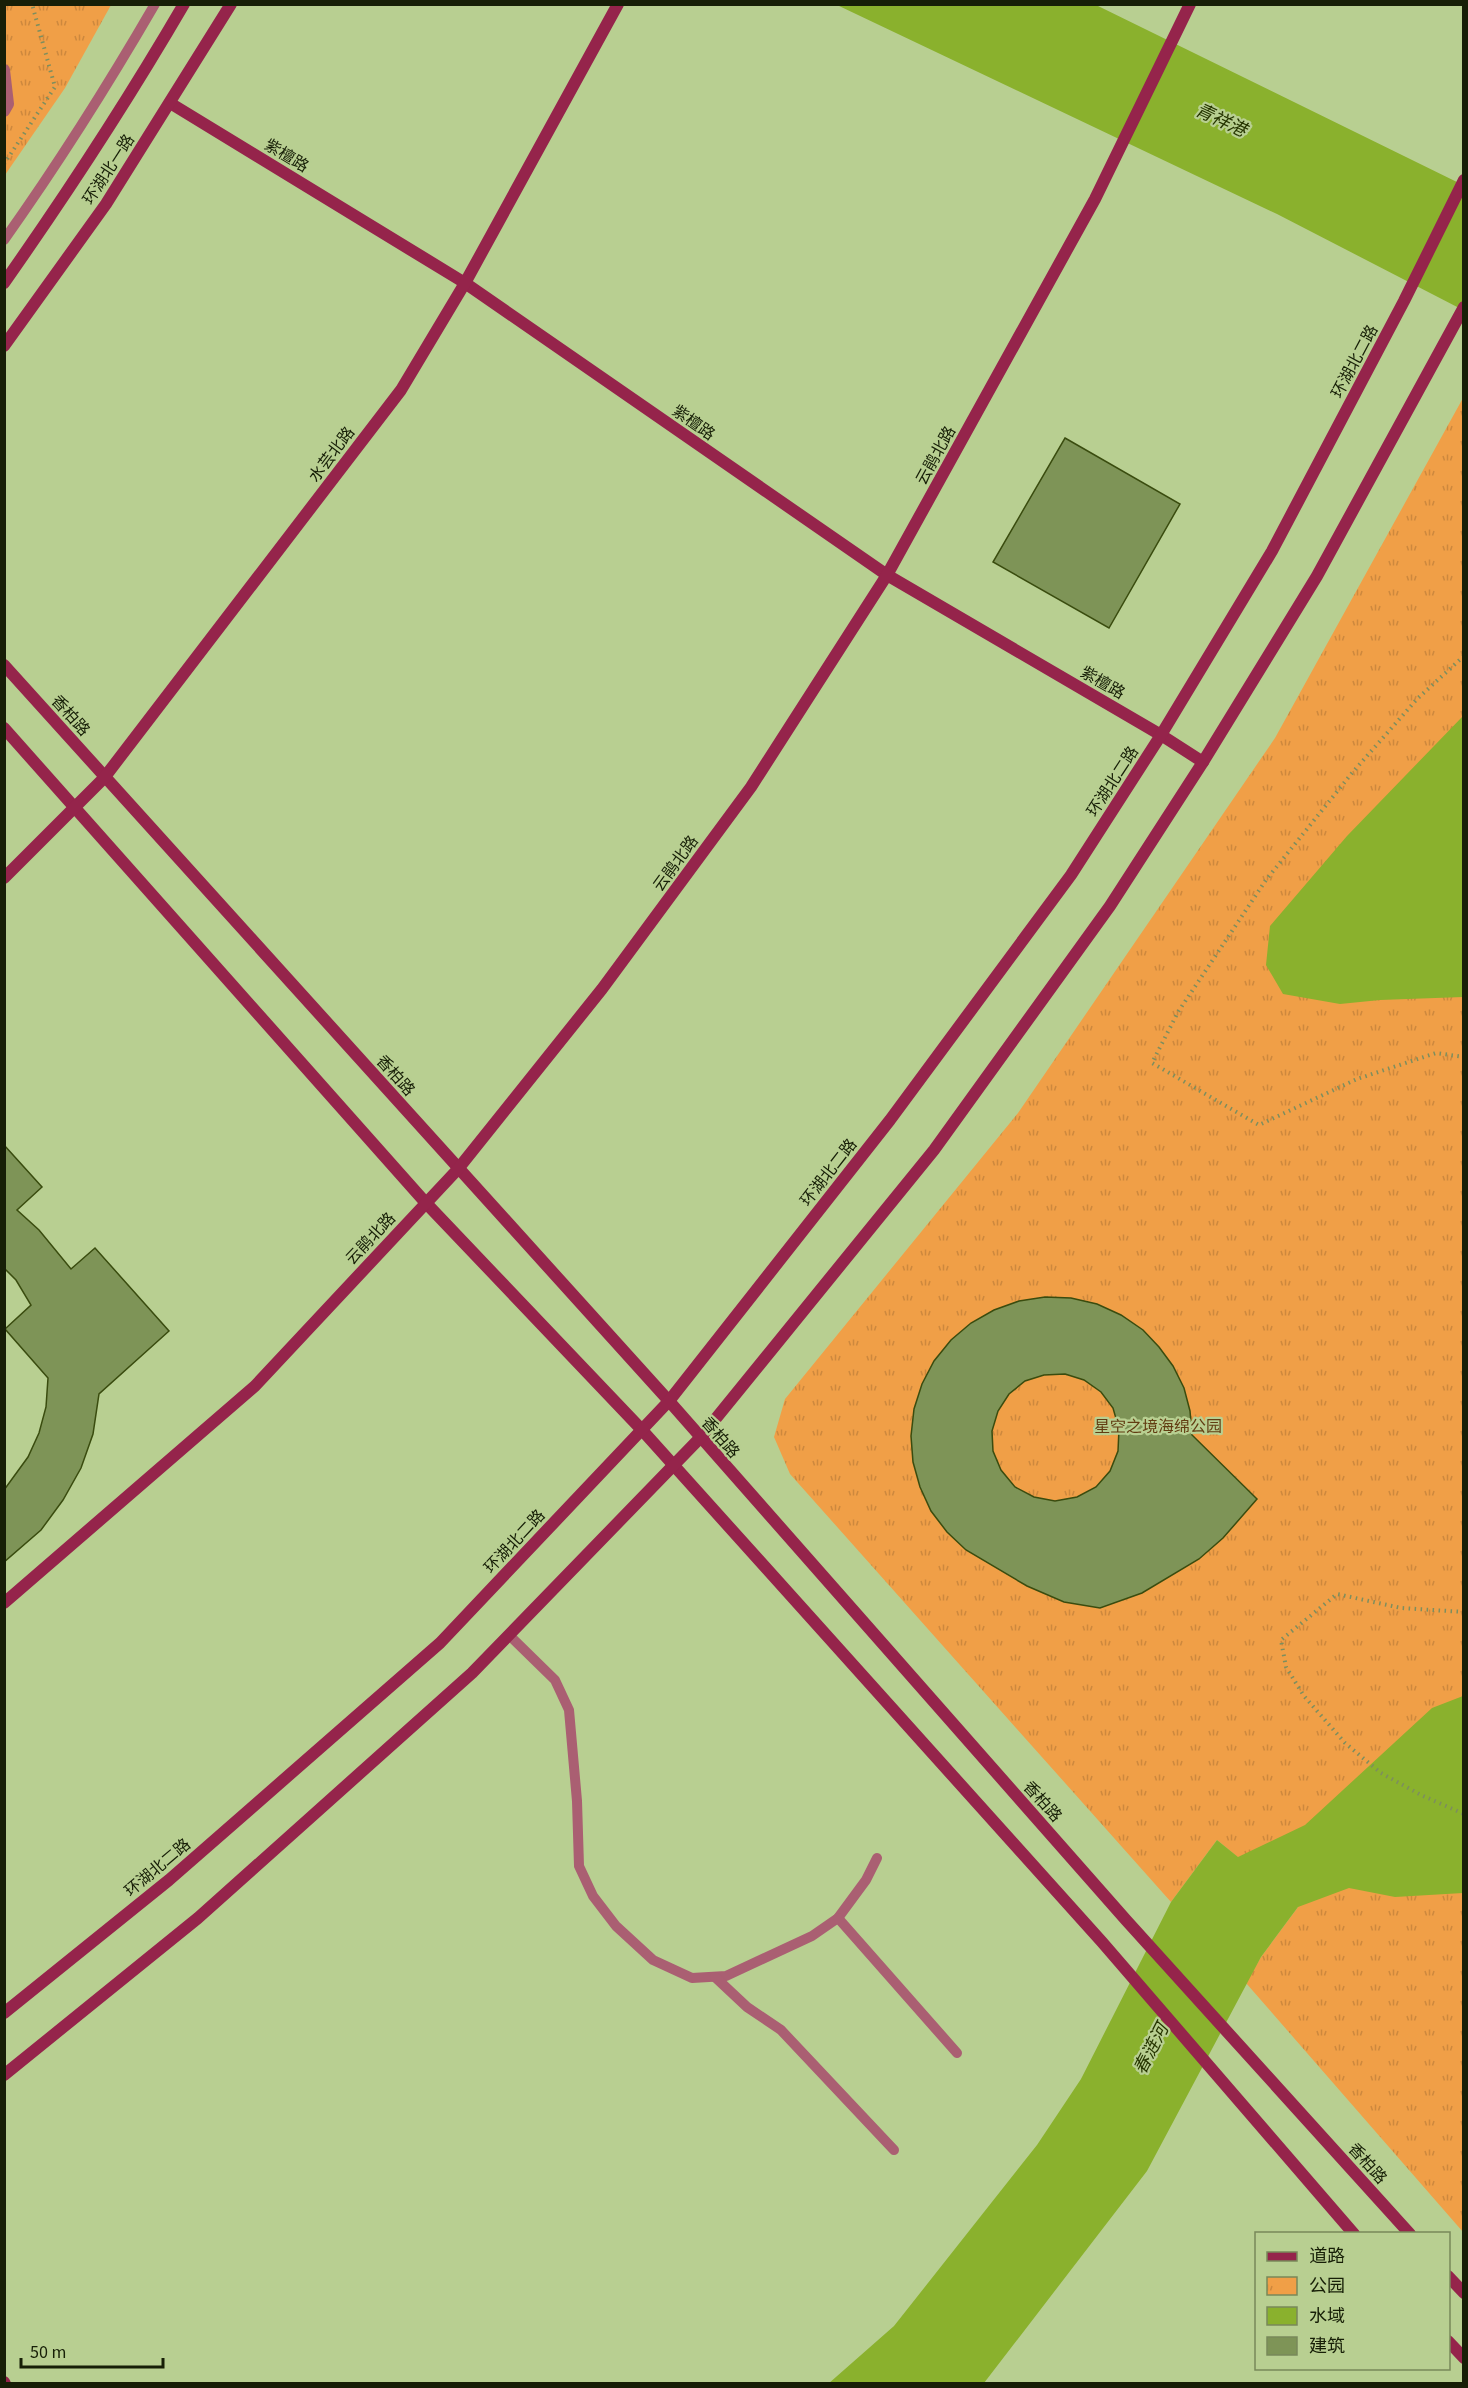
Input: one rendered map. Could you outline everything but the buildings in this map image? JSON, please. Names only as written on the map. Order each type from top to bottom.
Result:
[{"type":"main road","name":"环湖北一路","points":[[4,284],[78,177],[142,77],[184,4]]},
{"type":"main road","name":"环湖北一路","points":[[4,346],[106,204],[231,4]]},
{"type":"main road","name":"水芸北路","points":[[4,878],[104,778],[401,390],[465,283],[618,4]]},
{"type":"main road","name":"云鹃北路","points":[[4,1603],[255,1386],[458,1168],[602,989],[751,787],[887,575],[1114,162],[1190,4]]},
{"type":"main road","name":"紫檀路","points":[[170,103],[465,283],[887,575],[1161,735],[1203,762]]},
{"type":"main road","name":"环湖北二路","points":[[4,2013],[169,1880],[440,1643],[669,1401],[890,1120],[1071,875],[1161,735],[1272,551],[1404,301],[1464,180]]},
{"type":"main road","points":[[4,2075],[198,1918],[472,1674],[699,1438],[934,1150],[1110,906],[1203,762],[1317,576],[1464,306]]},
{"type":"main road","name":"香柏路","points":[[4,665],[669,1401],[699,1438],[1126,1920],[1408,2232]]},
{"type":"main road","points":[[4,728],[425,1202],[642,1430],[1102,1942],[1352,2232]]},
{"type":"main road","points":[[1450,2277],[1464,2293]]},
{"type":"main road","points":[[1450,2342],[1464,2358]]},
{"type":"street","points":[[4,70],[8,104],[4,111]]},
{"type":"lane","points":[[4,240],[82,124],[155,4]]},
{"type":"lane","points":[[509,1635],[555,1680],[569,1710],[577,1801],[579,1866],[593,1896],[616,1926],[653,1960],[692,1978],[726,1976],[812,1936],[838,1918],[866,1881],[877,1857]]},
{"type":"lane","points":[[838,1918],[957,2053]]},
{"type":"lane","points":[[716,1977],[747,2007],[781,2030],[894,2150]]},
{"type":"path","points":[[4,164],[55,87],[32,4]]},
{"type":"path","points":[[1464,656],[1417,699],[1395,723],[1266,880],[1178,1012],[1152,1063],[1259,1125],[1357,1079],[1436,1053],[1464,1057]]},
{"type":"path","points":[[1464,1612],[1401,1608],[1337,1594],[1281,1640],[1286,1667],[1304,1696],[1345,1743],[1381,1773],[1420,1795],[1464,1814]]},
{"type":"green space","points":[[5,5],[111,5],[65,88],[5,175]]},
{"type":"green space","name":"星空之境海绵公园","points":[[1463,398],[1463,2232],[1246,1983],[1261,1957],[1298,1907],[1217,1840],[1171,1902],[790,1474],[774,1437],[785,1399],[1018,1113],[1275,738]]},
{"type":"water","name":"青祥港","points":[[837,5],[1096,5],[1463,185],[1463,310],[1277,214]]},
{"type":"water","points":[[1463,716],[1463,997],[1340,1004],[1283,994],[1266,965],[1270,926],[1347,836]]},
{"type":"water","name":"春涟河","points":[[1463,1696],[1463,1893],[1395,1897],[1349,1888],[1298,1907],[1261,1957],[1147,2171],[984,2383],[828,2384],[894,2326],[1037,2145],[1081,2079],[1171,1902],[1217,1840],[1238,1857],[1305,1825],[1432,1708]]}]
